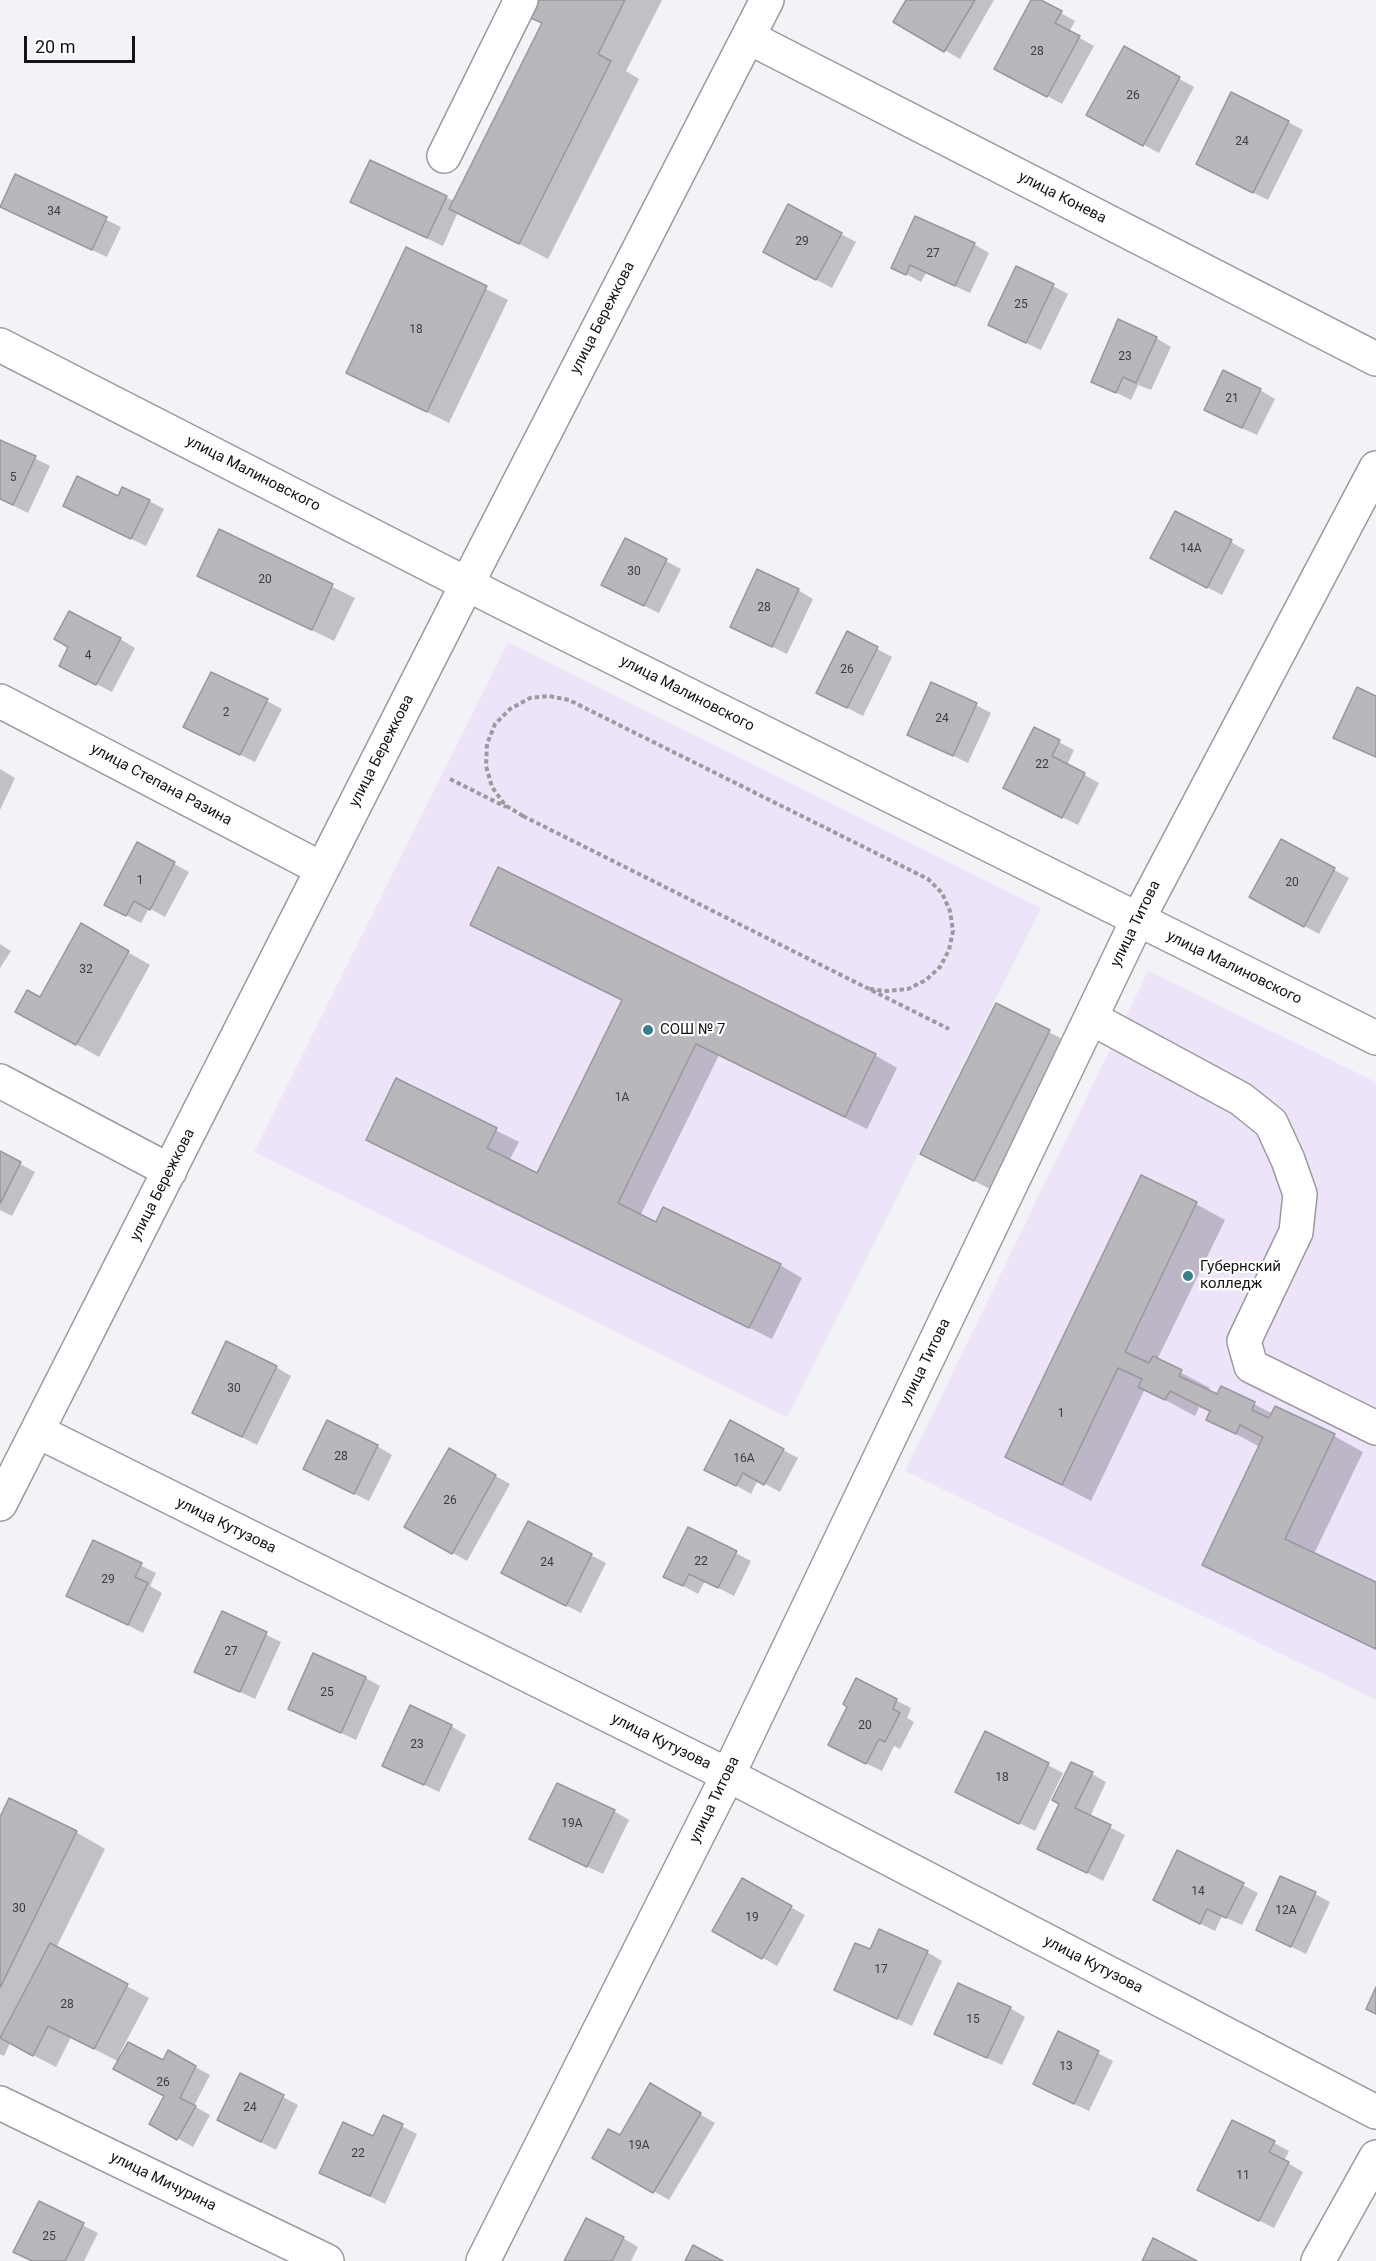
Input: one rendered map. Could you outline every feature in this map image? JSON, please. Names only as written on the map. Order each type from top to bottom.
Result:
[{"type":"street","points":[[444,156],[521,0]]},
{"type":"street","name":"улица Бережкова","points":[[0,1504],[467,584],[767,0]]},
{"type":"street","name":"улица Конева","points":[[748,37],[1376,359]]},
{"type":"street","name":"улица Малиновского","points":[[0,345],[467,584],[1137,921],[1376,1038]]},
{"type":"street","name":"улица Титова","points":[[483,2261],[728,1775],[1137,921],[1376,468]]},
{"type":"street","name":"улица Степана Разина","points":[[0,701],[322,869]]},
{"type":"street","points":[[1091,1018],[1241,1099],[1271,1123],[1300,1194],[1296,1232],[1244,1341],[1251,1366],[1376,1428]]},
{"type":"street","points":[[0,1081],[170,1171]]},
{"type":"street","name":"улица Кутузова","points":[[37,1431],[728,1775],[1376,2112]]},
{"type":"street","name":"улица Мичурина","points":[[0,2103],[327,2261]]},
{"type":"street","points":[[1318,2261],[1376,2157]]},
{"type":"path","points":[[523,816],[505,805],[492,787],[486,766],[487,744],[495,724],[510,709],[530,699],[549,696],[569,700],[928,879],[942,893],[950,911],[951,940],[940,967],[926,980],[908,989],[887,992],[869,989]]},
{"type":"path","points":[[450,779],[949,1029]]},
{"type":"shaded area","name":"СОШ № 7","points":[[508,642],[1041,908],[787,1417],[254,1152]]},
{"type":"shaded area","name":"Губернский колледж","points":[[1148,971],[1376,1082],[1376,1700],[905,1471]]},
{"type":"building","points":[[534,0],[625,0],[598,54],[611,61],[519,244],[449,209],[542,23],[526,16]]},
{"type":"building","points":[[906,0],[975,0],[944,52],[893,22]]},
{"type":"building","points":[[1031,0],[1041,0],[1062,11],[1055,23],[1080,36],[1047,97],[994,69]]},
{"type":"building","points":[[1124,46],[1180,77],[1143,146],[1086,115]]},
{"type":"building","points":[[1231,92],[1289,121],[1253,193],[1196,164]]},
{"type":"building","points":[[370,160],[447,196],[427,238],[350,202]]},
{"type":"building","points":[[15,174],[107,217],[92,250],[0,207]]},
{"type":"building","points":[[788,204],[842,233],[816,280],[763,252]]},
{"type":"building","points":[[915,216],[975,243],[955,286],[910,265],[906,275],[891,268]]},
{"type":"building","points":[[406,247],[487,286],[427,412],[346,373]]},
{"type":"building","points":[[1016,266],[1054,284],[1026,343],[988,325]]},
{"type":"building","points":[[1118,319],[1157,337],[1136,383],[1123,377],[1116,393],[1091,382]]},
{"type":"building","points":[[1223,370],[1261,389],[1242,428],[1204,410]]},
{"type":"building","points":[[0,440],[36,456],[13,505],[0,499]]},
{"type":"building","points":[[77,476],[118,496],[122,487],[150,500],[131,539],[63,506]]},
{"type":"building","points":[[1175,511],[1232,540],[1207,588],[1150,558]]},
{"type":"building","points":[[219,529],[333,584],[312,630],[197,576]]},
{"type":"building","points":[[625,538],[667,559],[644,606],[601,585]]},
{"type":"building","points":[[757,569],[799,589],[772,647],[730,627]]},
{"type":"building","points":[[69,611],[121,638],[96,685],[59,666],[68,647],[54,639]]},
{"type":"building","points":[[847,631],[878,647],[847,708],[816,693]]},
{"type":"building","points":[[211,672],[268,699],[240,755],[183,727]]},
{"type":"building","points":[[931,682],[977,703],[953,756],[907,735]]},
{"type":"building","points":[[1357,687],[1376,696],[1376,757],[1333,738]]},
{"type":"building","points":[[1034,727],[1060,740],[1052,756],[1085,773],[1062,818],[1003,788]]},
{"type":"building","points":[[1281,839],[1335,868],[1304,927],[1249,897]]},
{"type":"building","points":[[137,842],[175,862],[150,910],[134,901],[126,916],[104,905]]},
{"type":"building","points":[[498,867],[876,1054],[845,1117],[696,1044],[618,1203],[656,1222],[663,1207],[781,1264],[749,1328],[366,1140],[396,1078],[497,1128],[487,1148],[537,1173],[622,1000],[470,925]]},
{"type":"building","points":[[81,923],[129,951],[76,1045],[15,1012],[27,990],[40,997]]},
{"type":"building","points":[[996,1003],[1050,1030],[974,1181],[920,1154]]},
{"type":"building","points":[[0,1151],[21,1162],[0,1204]]},
{"type":"building","points":[[1141,1175],[1197,1202],[1125,1352],[1149,1363],[1153,1356],[1182,1370],[1179,1376],[1217,1394],[1221,1386],[1255,1402],[1252,1410],[1269,1418],[1275,1406],[1335,1434],[1285,1539],[1376,1582],[1376,1649],[1202,1565],[1263,1437],[1240,1425],[1236,1434],[1206,1420],[1210,1411],[1170,1391],[1165,1400],[1138,1387],[1142,1379],[1118,1368],[1062,1485],[1005,1457]]},
{"type":"building","points":[[226,1341],[277,1366],[242,1437],[192,1413]]},
{"type":"building","points":[[327,1420],[378,1445],[354,1494],[303,1469]]},
{"type":"building","points":[[730,1420],[784,1449],[764,1485],[743,1473],[736,1486],[704,1470]]},
{"type":"building","points":[[449,1448],[496,1475],[452,1554],[404,1527]]},
{"type":"building","points":[[528,1521],[592,1554],[566,1606],[501,1573]]},
{"type":"building","points":[[688,1527],[737,1551],[718,1588],[689,1574],[683,1586],[663,1577]]},
{"type":"building","points":[[93,1540],[142,1563],[135,1577],[148,1583],[128,1625],[66,1596]]},
{"type":"building","points":[[222,1611],[267,1632],[240,1692],[194,1672]]},
{"type":"building","points":[[313,1653],[366,1677],[341,1733],[288,1709]]},
{"type":"building","points":[[856,1678],[897,1699],[893,1709],[900,1713],[885,1742],[879,1739],[866,1764],[828,1745],[847,1707],[843,1704]]},
{"type":"building","points":[[410,1705],[452,1725],[424,1785],[382,1766]]},
{"type":"building","points":[[985,1731],[1049,1763],[1019,1824],[955,1792]]},
{"type":"building","points":[[1071,1762],[1093,1772],[1075,1808],[1111,1825],[1087,1873],[1037,1849],[1059,1804],[1052,1800]]},
{"type":"building","points":[[557,1783],[615,1810],[587,1867],[529,1839]]},
{"type":"building","points":[[9,1798],[77,1831],[0,1988],[0,1817]]},
{"type":"building","points":[[1177,1850],[1244,1883],[1226,1918],[1207,1909],[1200,1924],[1153,1900]]},
{"type":"building","points":[[1280,1876],[1316,1892],[1291,1947],[1256,1930]]},
{"type":"building","points":[[742,1878],[792,1906],[762,1959],[712,1931]]},
{"type":"building","points":[[879,1929],[928,1951],[897,2019],[834,1990],[855,1943],[870,1949]]},
{"type":"building","points":[[50,1943],[128,1984],[94,2049],[48,2026],[33,2056],[0,2038]]},
{"type":"building","points":[[958,1983],[1011,2007],[987,2058],[934,2034]]},
{"type":"building","points":[[1376,1987],[1376,2014],[1366,2009]]},
{"type":"building","points":[[1058,2031],[1099,2051],[1074,2104],[1033,2084]]},
{"type":"building","points":[[128,2042],[163,2060],[168,2050],[196,2066],[180,2098],[196,2106],[177,2140],[149,2124],[164,2096],[113,2069]]},
{"type":"building","points":[[240,2073],[284,2095],[261,2142],[217,2120]]},
{"type":"building","points":[[650,2083],[701,2113],[653,2193],[592,2158],[608,2129],[620,2135]]},
{"type":"building","points":[[383,2115],[403,2124],[370,2196],[319,2173],[343,2122],[373,2136]]},
{"type":"building","points":[[1232,2120],[1275,2141],[1269,2152],[1289,2162],[1259,2221],[1197,2190]]},
{"type":"building","points":[[39,2201],[84,2223],[65,2261],[32,2261],[13,2252]]},
{"type":"building","points":[[586,2218],[624,2237],[612,2261],[564,2261]]},
{"type":"building","points":[[1153,2238],[1197,2261],[1142,2261]]},
{"type":"building","points":[[693,2245],[723,2261],[685,2261]]},
{"type":"place","name":"СОШ № 7","points":[[648,1030]]},
{"type":"place","name":"Губернский колледж","points":[[1188,1276]]}]
